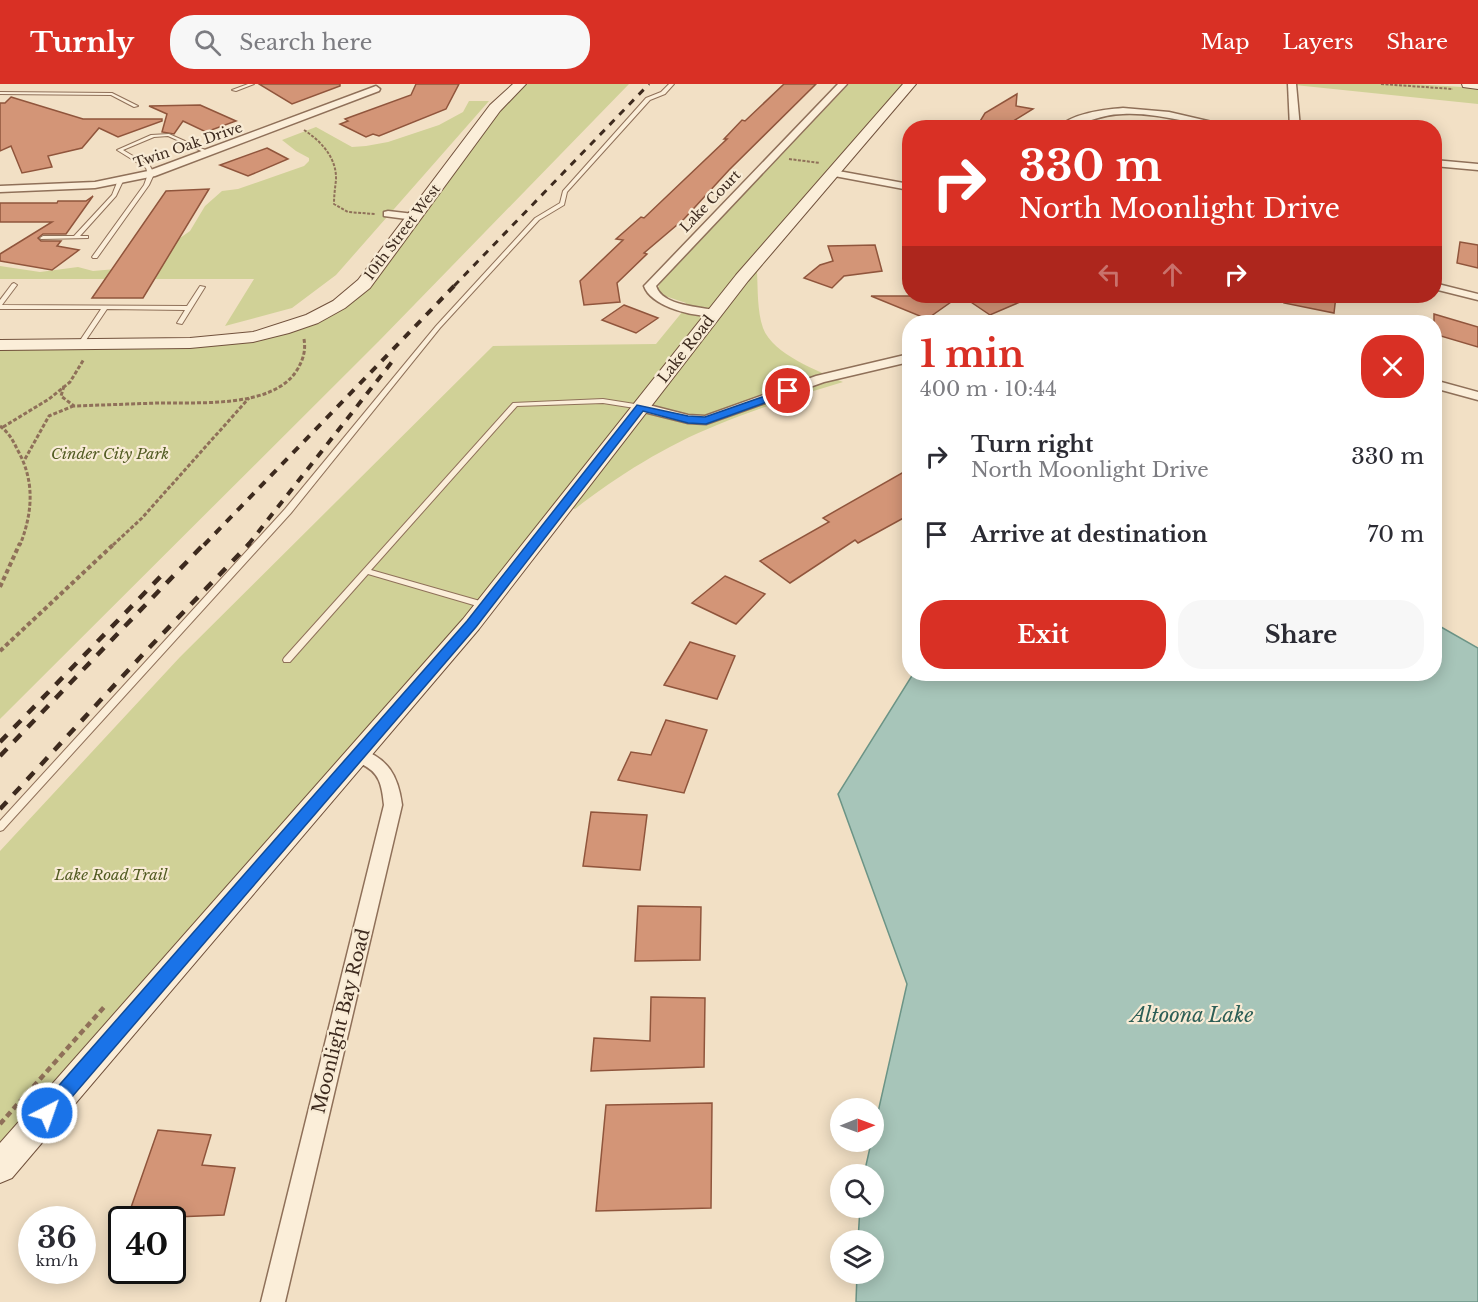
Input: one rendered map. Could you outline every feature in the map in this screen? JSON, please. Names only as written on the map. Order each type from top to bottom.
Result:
[{"type":"street","name":"10th Street West","points":[[0,345],[80,353],[211,343],[261,335],[296,325],[325,312],[356,291],[495,108],[520,84]]},
{"type":"street","name":"Lake Court","points":[[714,313],[658,300],[651,293],[650,286],[843,84]]},
{"type":"street","name":"Lake Road","points":[[0,1167],[486,606],[762,253],[910,84]]},
{"type":"street","points":[[1292,84],[1295,120]]},
{"type":"street","points":[[1462,87],[1478,85]]},
{"type":"street","name":"Twin Oak Drive","points":[[0,189],[72,187],[120,181],[151,174],[376,89]]},
{"type":"street","points":[[1077,120],[1118,111],[1147,112],[1190,120]]},
{"type":"street","points":[[291,123],[302,128]]},
{"type":"street","points":[[1442,164],[1478,167]]},
{"type":"street","points":[[836,170],[902,185]]},
{"type":"street","points":[[388,214],[414,217]]},
{"type":"street","points":[[1442,288],[1478,297]]},
{"type":"street","points":[[641,407],[688,419],[706,420],[820,379],[902,360]]},
{"type":"street","points":[[1442,386],[1478,396]]},
{"type":"street","name":"Moonlight Bay Road","points":[[273,1302],[393,805],[390,781],[377,763],[358,754]]},
{"type":"lane","points":[[234,90],[252,84]]},
{"type":"lane","points":[[0,827],[288,511],[438,327],[537,219],[562,204],[565,192],[648,99],[663,93],[672,84]]},
{"type":"lane","points":[[0,93],[112,94],[136,105]]},
{"type":"lane","points":[[95,257],[146,185],[151,174],[148,166],[119,150],[153,136],[169,135],[210,153]]},
{"type":"lane","points":[[76,237],[114,195],[120,181]]},
{"type":"lane","points":[[43,238],[86,237]]},
{"type":"lane","points":[[0,305],[14,285]]},
{"type":"lane","points":[[180,324],[202,286]]},
{"type":"lane","points":[[0,305],[190,308]]},
{"type":"lane","points":[[80,353],[105,308]]},
{"type":"lane","points":[[287,660],[515,404],[603,401],[641,407]]},
{"type":"lane","points":[[366,571],[486,606]]},
{"type":"path","points":[[1381,84],[1462,87]]},
{"type":"path","points":[[302,128],[318,138],[332,162],[336,178],[334,204],[337,208],[362,214],[388,214]]},
{"type":"path","points":[[773,157],[836,170]]},
{"type":"path","points":[[25,459],[49,416],[74,406],[200,403],[249,398],[282,387],[299,370],[306,350],[302,335]]},
{"type":"path","points":[[0,587],[20,549],[33,502],[25,459],[1,426],[49,399],[70,381],[80,353]]},
{"type":"path","points":[[64,386],[61,396],[74,406]]},
{"type":"path","points":[[0,651],[142,518],[249,398]]},
{"type":"green space","name":"Cinder City Park","points":[[520,84],[629,84],[379,341],[0,719],[0,345],[198,344],[260,335],[348,297]]},
{"type":"green space","name":"Lake Road Trail","points":[[849,84],[912,84],[757,272],[760,314],[768,338],[786,354],[843,382],[764,407],[698,433],[643,462],[575,509],[557,505],[463,621],[0,1151],[0,851],[180,657],[493,346],[656,344],[683,311],[686,303],[662,295],[658,288],[661,280]]},
{"type":"green space","points":[[1285,84],[1413,84],[1478,88],[1478,104]]},
{"type":"green space","points":[[469,101],[489,101],[336,275],[292,308],[225,326],[254,279],[0,279],[0,266],[40,272],[78,267],[93,271],[150,266],[170,245],[190,231],[205,206],[222,191],[238,189],[304,166],[309,161],[309,158],[282,140],[316,127],[352,147],[388,142],[439,125],[463,112]]},
{"type":"water","name":"Altoona Lake","points":[[1442,628],[1478,648],[1478,1302],[856,1302],[857,1284],[884,1284],[884,1230],[859,1230],[859,1218],[884,1218],[884,1164],[866,1164],[869,1152],[884,1152],[884,1098],[881,1098],[907,984],[838,794],[909,681],[1442,681]]},
{"type":"building","points":[[259,84],[340,84],[340,86],[292,104]]},
{"type":"building","points":[[416,84],[459,84],[446,109],[379,136],[373,134],[366,137],[340,124],[348,121],[345,119],[411,95]]},
{"type":"building","points":[[784,84],[816,84],[729,170],[684,219],[644,253],[647,254],[617,283],[620,302],[584,305],[580,281],[623,240],[616,239],[641,217],[644,218],[727,139],[724,139],[742,120],[745,121]]},
{"type":"building","points":[[1017,94],[1016,106],[1033,109],[1015,120],[981,120],[985,113]]},
{"type":"building","points":[[11,97],[83,119],[162,119],[162,121],[118,137],[99,128],[82,148],[48,156],[52,167],[22,173],[11,146],[0,151],[0,103],[5,103]]},
{"type":"building","points":[[200,105],[236,121],[206,132],[183,121],[174,134],[162,132],[167,114],[149,106]]},
{"type":"building","points":[[267,148],[288,159],[248,176],[220,165]]},
{"type":"building","points":[[209,189],[143,298],[92,298],[166,191]]},
{"type":"building","points":[[93,196],[66,234],[43,234],[38,238],[41,241],[61,241],[57,246],[79,250],[52,270],[0,261],[0,254],[52,222],[0,222],[0,203],[86,201]]},
{"type":"building","points":[[1460,242],[1478,245],[1478,268],[1457,263]]},
{"type":"building","points":[[875,245],[882,271],[844,276],[832,288],[804,278],[820,265],[833,261],[828,246]]},
{"type":"building","points":[[871,296],[902,296],[902,303],[950,303],[933,315],[917,315]]},
{"type":"building","points":[[972,303],[1018,303],[990,315]]},
{"type":"building","points":[[1284,303],[1335,303],[1334,313]]},
{"type":"building","points":[[624,305],[658,318],[636,333],[602,320]]},
{"type":"building","points":[[1442,316],[1478,327],[1478,347],[1442,336]]},
{"type":"building","points":[[902,473],[902,519],[858,543],[855,540],[790,583],[760,561],[829,522],[823,518]]},
{"type":"building","points":[[725,576],[765,594],[736,624],[692,603]]},
{"type":"building","points":[[690,642],[735,656],[717,699],[664,685]]},
{"type":"building","points":[[666,720],[707,730],[684,793],[618,780],[631,752],[651,755]]},
{"type":"building","points":[[591,812],[647,815],[640,870],[583,866]]},
{"type":"building","points":[[638,906],[701,907],[700,960],[635,961]]},
{"type":"building","points":[[651,997],[705,998],[704,1067],[591,1071],[594,1038],[650,1041]]},
{"type":"building","points":[[712,1103],[711,1208],[596,1211],[606,1105]]},
{"type":"building","points":[[158,1130],[211,1135],[202,1165],[235,1168],[224,1215],[186,1217],[186,1206],[132,1206]]},
{"type":"railway","points":[[454,286],[649,84]]},
{"type":"railway","points":[[204,545],[455,285]]},
{"type":"railway","points":[[248,545],[395,358]]},
{"type":"railway","points":[[0,756],[205,543]]},
{"type":"railway","points":[[0,809],[146,651],[250,543]]},
{"type":"railway","points":[[0,742],[163,574]]},
{"type":"route","points":[[47,1113],[471,624],[522,562],[641,407],[697,421],[717,417],[788,391]]}]
